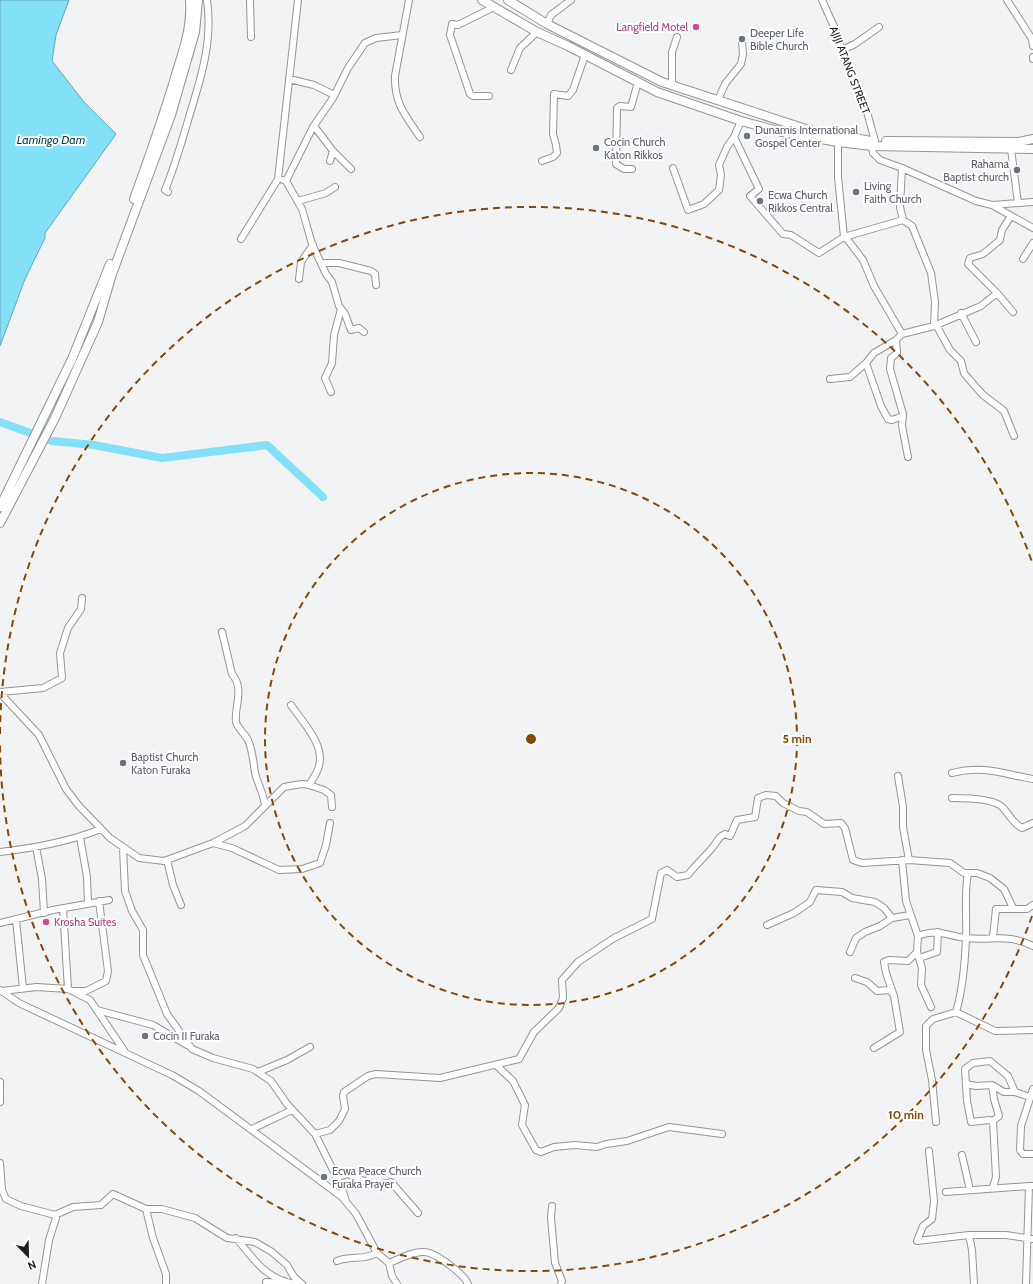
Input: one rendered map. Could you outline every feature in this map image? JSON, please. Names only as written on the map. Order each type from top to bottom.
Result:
[{"type":"main road","points":[[0,523],[34,450],[46,414],[72,359],[120,240],[149,158],[187,37],[191,18],[190,0]]},
{"type":"main road","points":[[0,507],[55,418],[98,322],[112,274],[162,143],[195,32],[198,0]]},
{"type":"main road","points":[[482,0],[537,32],[657,92],[741,121],[782,132],[838,142],[1033,149]]},
{"type":"main road","points":[[508,0],[547,24],[653,78],[809,130],[873,144],[1019,142],[1033,139]]},
{"type":"street","points":[[168,192],[166,190],[179,153],[205,65],[210,24],[207,0]]},
{"type":"street","points":[[250,0],[251,37]]},
{"type":"street","points":[[241,239],[278,179],[298,0]]},
{"type":"street","points":[[409,0],[395,76],[396,98],[420,137]]},
{"type":"street","points":[[547,24],[551,15],[571,0]]},
{"type":"street","name":"AJIJI ATANG STREET","points":[[822,0],[847,66],[867,112],[873,144]]},
{"type":"street","points":[[1007,0],[1032,39],[1033,46]]},
{"type":"street","points":[[489,96],[473,96],[470,94],[450,34],[452,24],[458,25],[494,7]]},
{"type":"street","points":[[842,50],[855,44],[879,27]]},
{"type":"street","points":[[511,70],[520,48],[537,32]]},
{"type":"street","points":[[286,181],[314,126],[364,43],[376,38],[402,35]]},
{"type":"street","points":[[672,85],[672,52],[678,37]]},
{"type":"street","points":[[718,100],[725,84],[740,64],[743,54],[742,41]]},
{"type":"street","points":[[542,161],[557,153],[553,134],[554,94],[568,96],[573,90],[585,55]]},
{"type":"street","points":[[289,79],[314,85],[334,95]]},
{"type":"street","points":[[632,168],[624,169],[616,164],[617,108],[620,106],[631,108],[638,82]]},
{"type":"street","points":[[673,168],[688,210],[704,204],[719,190],[721,175],[719,165],[741,121]]},
{"type":"street","points":[[314,126],[333,151],[351,169]]},
{"type":"street","points":[[734,137],[759,189],[750,196],[783,234],[791,235],[819,253],[844,237],[903,220]]},
{"type":"street","points":[[838,142],[838,177],[844,237],[863,260],[874,286],[902,334]]},
{"type":"street","points":[[873,144],[873,152],[880,160],[902,168],[976,201],[992,205],[1033,228]]},
{"type":"street","points":[[1011,149],[1018,203]]},
{"type":"street","points":[[330,161],[333,151]]},
{"type":"street","points":[[902,168],[900,207],[903,220],[912,226],[931,274],[935,302],[935,325],[950,350],[961,362],[968,378],[983,395],[1004,411],[1014,436]]},
{"type":"street","points":[[278,179],[286,181],[298,201],[309,229],[313,245],[332,282],[341,309],[346,314],[351,330],[359,328],[364,332]]},
{"type":"street","points":[[298,201],[326,193],[335,187]]},
{"type":"street","points":[[992,205],[1033,202]]},
{"type":"street","points":[[1011,216],[1002,230],[1000,240],[983,254],[970,258],[968,264],[997,293],[1013,312]]},
{"type":"street","points":[[1023,259],[1033,243]]},
{"type":"street","points":[[299,279],[301,262],[313,245]]},
{"type":"street","points":[[321,263],[339,263],[371,271],[375,274],[376,285]]},
{"type":"street","points":[[830,379],[850,377],[866,363],[874,353],[896,340],[902,334],[935,325],[980,306],[997,293]]},
{"type":"street","points":[[331,392],[325,378],[332,363],[334,335],[341,309]]},
{"type":"street","points":[[961,313],[976,342]]},
{"type":"street","points":[[896,340],[896,353],[891,358],[890,369],[903,416],[902,426],[908,457]]},
{"type":"street","points":[[866,363],[881,406],[888,419],[892,420],[903,416]]},
{"type":"street","points":[[0,693],[43,688],[62,678],[60,653],[68,628],[81,609],[82,598]]},
{"type":"street","points":[[222,632],[232,674],[235,678],[239,694],[236,720],[237,725],[249,741],[251,755],[264,796],[265,806]]},
{"type":"street","points":[[0,693],[39,736],[66,789],[78,806],[122,848],[139,858],[167,860],[213,843],[245,826],[284,787],[302,784],[324,790],[331,795],[332,807]]},
{"type":"street","points":[[291,706],[317,743],[320,757],[319,768],[309,785]]},
{"type":"street","points":[[952,773],[972,769],[983,769],[1033,779]]},
{"type":"street","points":[[898,776],[903,807],[906,860],[906,901],[918,936],[918,955],[922,968],[921,986],[930,1007]]},
{"type":"street","points":[[315,1134],[334,1128],[343,1113],[344,1092],[368,1076],[381,1074],[440,1078],[519,1059],[534,1032],[559,1008],[563,998],[562,980],[578,962],[614,938],[652,919],[661,873],[666,870],[677,877],[688,875],[701,858],[713,847],[719,836],[725,834],[730,836],[737,820],[755,817],[758,798],[766,795],[776,796],[783,803],[799,811],[807,812],[824,824],[841,823],[845,828],[853,860],[862,863],[906,860],[950,864],[964,873],[977,873],[990,878],[1004,889],[1013,908]]},
{"type":"street","points":[[952,798],[994,802],[1001,806],[1016,825],[1022,828],[1033,823]]},
{"type":"street","points":[[213,843],[232,848],[279,870],[302,869],[320,863],[326,846],[330,823]]},
{"type":"street","points":[[0,852],[36,847],[80,837],[101,829]]},
{"type":"street","points":[[80,837],[87,877],[88,903]]},
{"type":"street","points":[[36,847],[42,880],[44,913]]},
{"type":"street","points":[[122,848],[125,891],[132,911],[143,930],[143,955],[167,1014],[192,1048]]},
{"type":"street","points":[[167,860],[173,885],[181,905]]},
{"type":"street","points":[[956,1012],[960,997],[966,938],[966,888],[968,873]]},
{"type":"street","points":[[767,925],[794,913],[810,902],[816,890],[842,892],[852,898],[875,902],[884,908],[892,918]]},
{"type":"street","points":[[0,923],[63,908],[109,900]]},
{"type":"street","points":[[1,990],[37,987],[86,991],[106,981],[108,971],[99,901]]},
{"type":"street","points":[[992,937],[996,909],[1028,909],[1033,905]]},
{"type":"street","points":[[63,908],[70,990]]},
{"type":"street","points":[[850,952],[856,938],[892,918],[910,915]]},
{"type":"street","points":[[16,920],[23,988]]},
{"type":"street","points":[[918,936],[929,932],[938,932],[966,938],[992,937],[1021,940],[1033,946]]},
{"type":"street","points":[[874,1048],[900,1032],[894,996],[884,962],[889,960],[908,961],[918,955],[937,952],[938,932]]},
{"type":"street","points":[[855,978],[866,982],[877,991],[890,990],[894,996]]},
{"type":"street","points":[[1,990],[19,1003],[185,1083],[252,1129],[342,1197],[356,1214],[377,1253],[389,1263],[392,1276],[397,1284]]},
{"type":"street","points":[[70,990],[90,1000],[126,1054]]},
{"type":"street","points":[[97,1010],[153,1025],[176,1037],[192,1048],[213,1058],[253,1069],[271,1081],[292,1110],[315,1134],[347,1203]]},
{"type":"street","points":[[936,1122],[932,1080],[926,1050],[926,1026],[933,1019],[956,1012],[995,1031],[1033,1030]]},
{"type":"street","points":[[258,1072],[287,1060],[310,1046]]},
{"type":"street","points":[[992,1085],[999,1116],[993,1121],[971,1122],[967,1101],[966,1069],[974,1063],[990,1060],[1008,1076],[1015,1092]]},
{"type":"street","points":[[496,1065],[513,1081],[525,1105],[522,1125],[536,1150],[542,1152],[554,1147],[597,1147],[627,1141],[669,1127],[722,1134]]},
{"type":"street","points":[[0,1082],[0,1102]]},
{"type":"street","points":[[966,1084],[976,1086],[992,1085],[1004,1092],[1015,1092],[1030,1097]]},
{"type":"street","points":[[1033,1089],[1021,1126],[1020,1150],[1023,1154],[1033,1154]]},
{"type":"street","points":[[252,1129],[292,1110]]},
{"type":"street","points":[[993,1121],[996,1177],[993,1187]]},
{"type":"street","points":[[929,1151],[934,1201],[932,1219],[923,1226],[917,1241],[969,1235],[1006,1235],[1031,1239]]},
{"type":"street","points":[[962,1155],[970,1190]]},
{"type":"street","points":[[0,1163],[2,1190],[6,1199],[21,1206],[55,1215],[73,1207],[101,1205],[113,1194],[146,1209],[162,1209],[195,1218],[226,1238],[236,1238],[255,1242],[272,1252],[287,1265],[294,1277],[302,1284]]},
{"type":"street","points":[[336,1178],[348,1174],[376,1186],[391,1182],[418,1213]]},
{"type":"street","points":[[946,1192],[993,1187],[1031,1186],[1031,1239],[1026,1284]]},
{"type":"street","points":[[552,1206],[555,1263],[562,1281],[561,1284]]},
{"type":"street","points":[[146,1209],[153,1238],[166,1274],[166,1284]]},
{"type":"street","points":[[42,1284],[49,1240],[56,1218],[55,1215]]},
{"type":"street","points":[[969,1235],[972,1250],[974,1284]]},
{"type":"street","points":[[236,1238],[263,1270],[275,1279],[288,1283]]},
{"type":"street","points":[[389,1263],[416,1252],[425,1252],[434,1255],[454,1268],[466,1279],[468,1284]]},
{"type":"street","points":[[336,1260],[347,1257],[367,1258],[377,1253]]},
{"type":"street","points":[[263,1270],[266,1283],[295,1284]]},
{"type":"water","name":"Lamingo Dam","points":[[0,0],[69,0],[56,35],[52,61],[84,102],[116,134],[45,233],[45,238],[25,279],[0,346]]},
{"type":"waterway","points":[[0,422],[52,441],[94,445],[162,458],[267,445],[323,497]]},
{"type":"place","name":"Langfield Motel","points":[[696,27]]},
{"type":"place","name":"Deeper Life Bible Church","points":[[742,39]]},
{"type":"place","name":"Dunamis International Gospel Center","points":[[747,136]]},
{"type":"place","name":"Cocin Church Katon Rikkos","points":[[596,148]]},
{"type":"place","name":"Rahama Baptist church","points":[[1017,170]]},
{"type":"place","name":"Living Faith Church","points":[[856,192]]},
{"type":"place","name":"Ecwa Church Rikkos Central","points":[[760,201]]},
{"type":"place","name":"Baptist Church Katon Furaka","points":[[123,763]]},
{"type":"place","name":"Krosha Suites","points":[[46,922]]},
{"type":"place","name":"Cocin II Furaka","points":[[145,1036]]},
{"type":"place","name":"Ecwa Peace Church Furaka Prayer","points":[[324,1177]]}]
